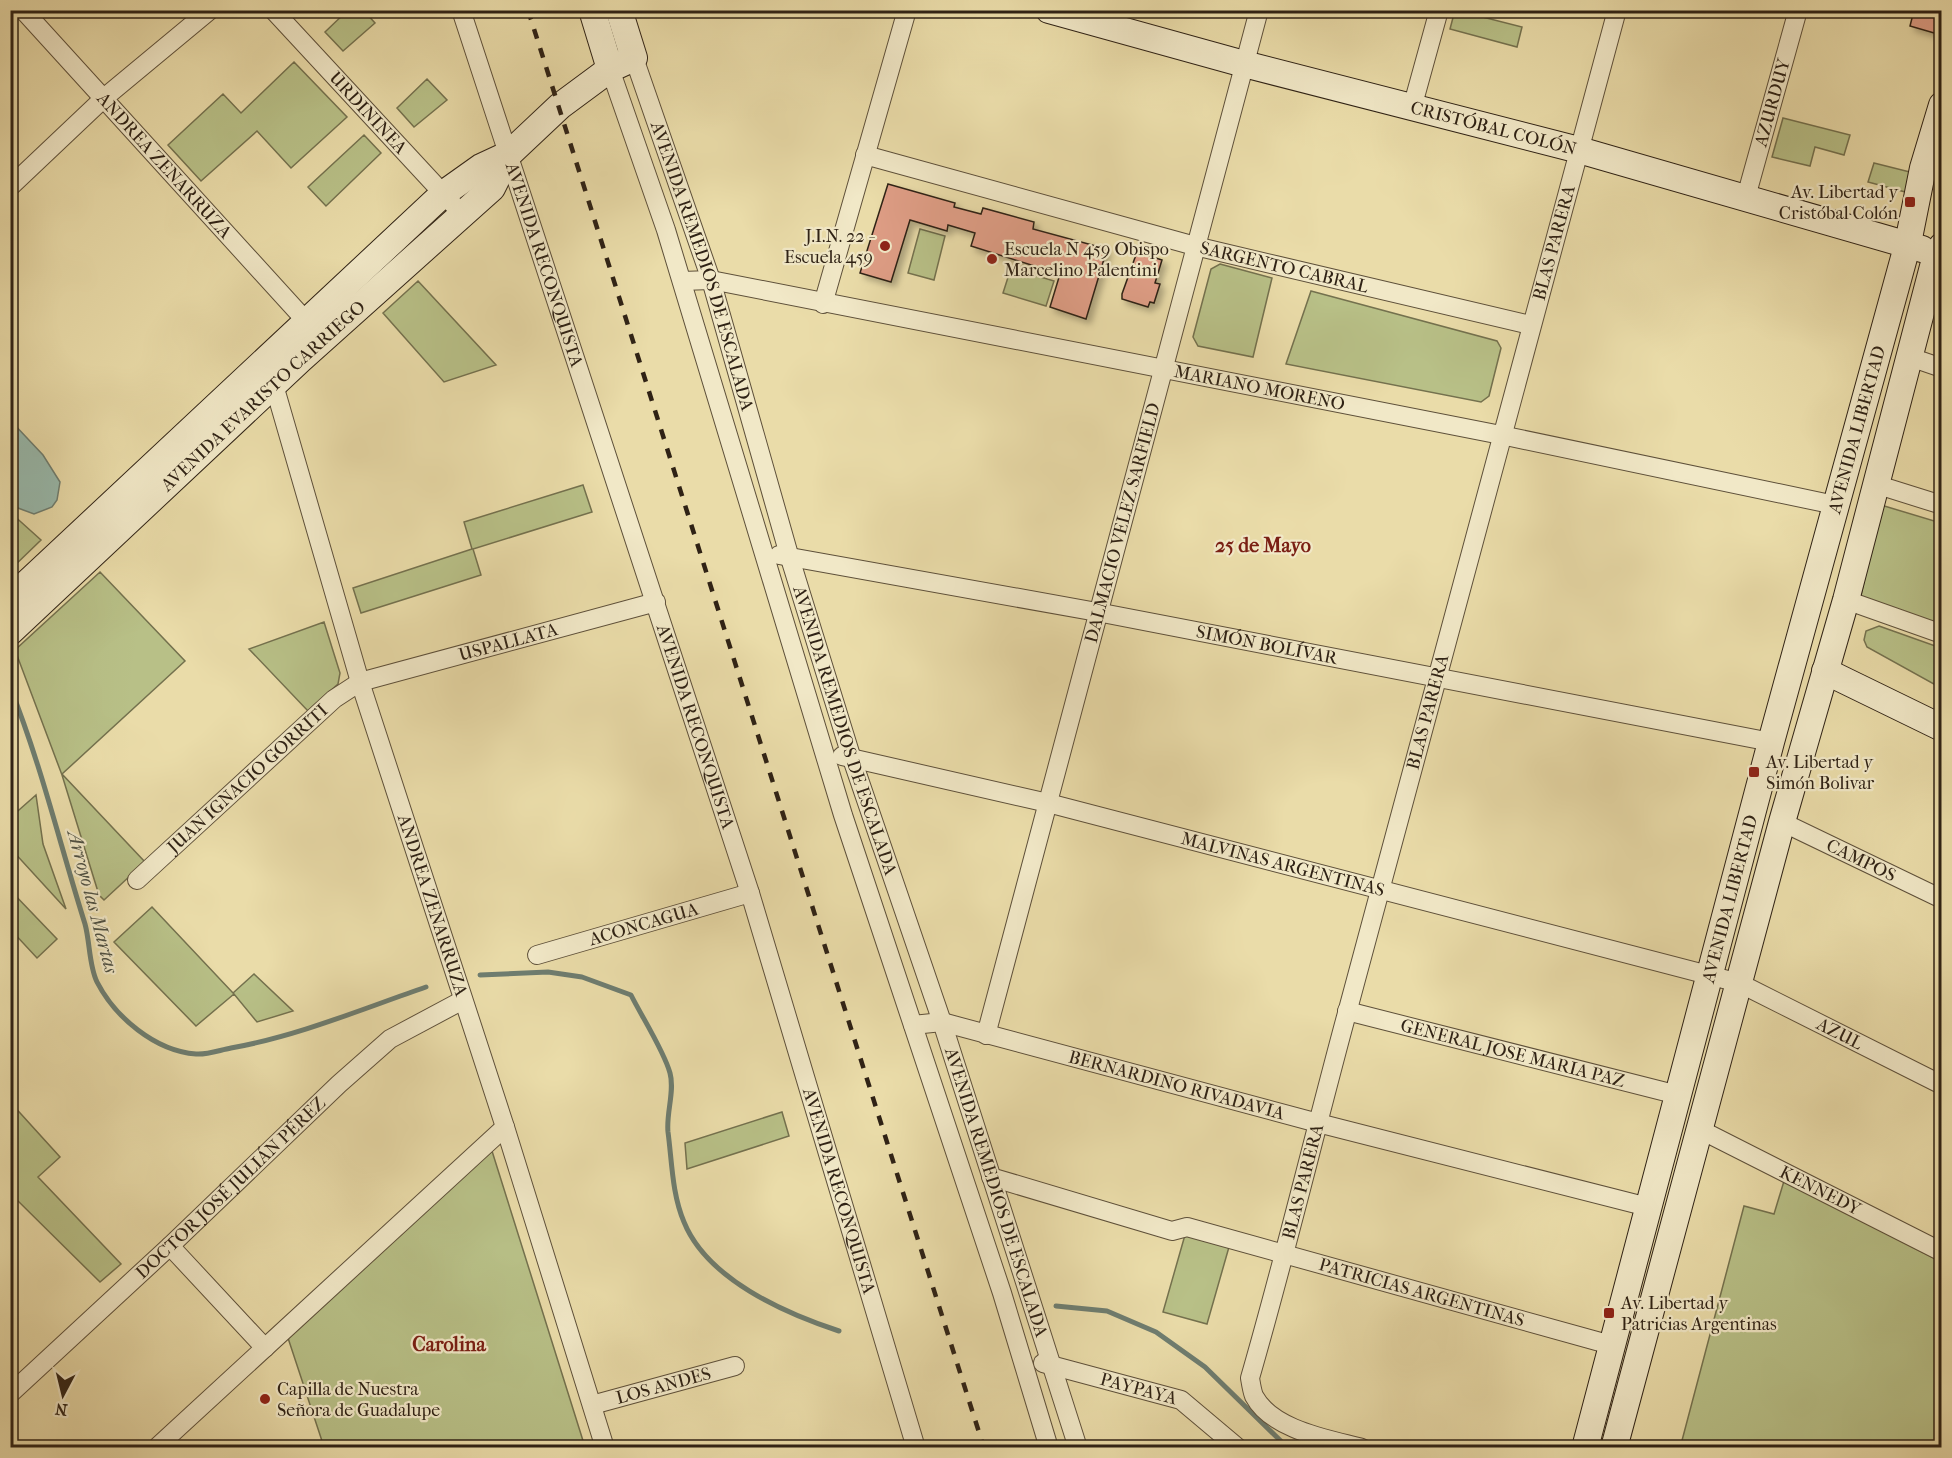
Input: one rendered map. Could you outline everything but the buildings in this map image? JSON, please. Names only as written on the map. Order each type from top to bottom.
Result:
[{"type":"street","name":"ANDREA ZENARRUZA","points":[[23,10],[306,321]]},
{"type":"street","points":[[10,187],[19,171],[210,10]]},
{"type":"street","name":"URDININEA","points":[[273,10],[462,214]]},
{"type":"street","name":"AVENIDA RECONQUISTA","points":[[461,10],[750,893],[916,1448]]},
{"type":"street","name":"AVENIDA REMEDIOS DE ESCALADA","points":[[592,10],[682,281],[825,756],[1002,1293],[1049,1448]]},
{"type":"street","name":"AVENIDA REMEDIOS DE ESCALADA","points":[[620,10],[634,58],[711,280],[789,555],[851,756],[942,1022],[1024,1286],[1078,1448]]},
{"type":"street","points":[[823,304],[907,10]]},
{"type":"street","name":"CRISTÓBAL COLÓN","points":[[1049,10],[1082,15],[1244,64],[1579,150],[1939,250]]},
{"type":"street","name":"DALMACIO VELEZ SARFIELD","points":[[986,1035],[1259,10]]},
{"type":"street","points":[[1412,108],[1440,10]]},
{"type":"street","name":"BLAS PARERA","points":[[1362,1448],[1305,1433],[1266,1410],[1254,1396],[1250,1378],[1286,1253],[1347,1011],[1438,677],[1530,325],[1617,10]]},
{"type":"street","name":"AZURDUY","points":[[1746,197],[1798,10]]},
{"type":"street","name":"AVENIDA EVARISTO CARRIEGO","points":[[10,632],[266,375],[306,321],[443,194],[481,167],[509,154],[560,106],[610,69],[634,58]]},
{"type":"street","name":"AVENIDA LIBERTAD","points":[[1585,1448],[1771,742],[1908,243],[1923,168],[1937,144],[1941,105]]},
{"type":"street","name":"AVENIDA EVARISTO CARRIEGO","points":[[10,599],[266,375],[492,188],[509,154]]},
{"type":"street","name":"SARGENTO CABRAL","points":[[865,154],[1195,246],[1530,325]]},
{"type":"street","name":"AVENIDA LIBERTAD","points":[[1614,1448],[1782,822],[1845,600],[1907,356],[1939,250]]},
{"type":"street","name":"MARIANO MORENO","points":[[682,281],[711,280],[823,304],[1501,435],[1835,505]]},
{"type":"street","points":[[1907,356],[1941,368]]},
{"type":"street","name":"ANDREA ZENARRUZA","points":[[266,375],[360,682],[505,1127],[606,1448]]},
{"type":"street","points":[[1875,484],[1941,505]]},
{"type":"street","name":"SIMÓN BOLÍVAR","points":[[763,554],[789,555],[1097,612],[1771,742]]},
{"type":"street","points":[[1845,600],[1941,634]]},
{"type":"street","name":"USPALLATA","points":[[360,682],[656,602]]},
{"type":"street","points":[[1825,671],[1941,728]]},
{"type":"street","name":"JUAN IGNACIO GORRITI","points":[[137,880],[334,699],[360,682]]},
{"type":"street","name":"MALVINAS ARGENTINAS","points":[[825,756],[851,756],[1048,803],[1739,983]]},
{"type":"street","name":"CAMPOS","points":[[1782,822],[1941,899]]},
{"type":"street","name":"ACONCAGUA","points":[[537,955],[750,893]]},
{"type":"street","name":"AZUL","points":[[1739,983],[1941,1085]]},
{"type":"street","name":"DOCTOR JOSÉ JULIÁN PÉREZ","points":[[10,1394],[170,1246],[339,1084],[390,1039],[463,1000]]},
{"type":"street","name":"GENERAL JOSE MARIA PAZ","points":[[1347,1011],[1678,1095]]},
{"type":"street","name":"BERNARDINO RIVADAVIA","points":[[913,1025],[942,1022],[1318,1123],[1648,1207]]},
{"type":"street","points":[[156,1448],[505,1127]]},
{"type":"street","name":"KENNEDY","points":[[1699,1129],[1941,1252]]},
{"type":"street","name":"PATRICIAS ARGENTINAS","points":[[991,1177],[1172,1231],[1187,1227],[1611,1345]]},
{"type":"street","points":[[170,1246],[265,1348]]},
{"type":"street","name":"PAYPAYA","points":[[1022,1360],[1048,1355],[1181,1400],[1239,1448]]},
{"type":"street","name":"LOS ANDES","points":[[592,1406],[735,1366]]},
{"type":"green space","points":[[348,10],[364,11],[375,23],[343,51],[325,32]]},
{"type":"green space","points":[[1455,10],[1522,27],[1517,47],[1450,29]]},
{"type":"green space","points":[[294,62],[347,117],[291,168],[257,131],[201,181],[168,145],[223,94],[241,113]]},
{"type":"green space","points":[[427,79],[447,100],[414,127],[397,108]]},
{"type":"green space","points":[[1783,118],[1850,135],[1844,155],[1815,147],[1810,166],[1772,157]]},
{"type":"green space","points":[[364,135],[381,153],[326,206],[308,187]]},
{"type":"green space","points":[[1874,163],[1914,173],[1909,193],[1868,182]]},
{"type":"green space","points":[[920,229],[945,236],[934,280],[908,273]]},
{"type":"green space","points":[[1220,264],[1272,278],[1253,357],[1198,346],[1193,337],[1211,269]]},
{"type":"green space","points":[[1011,268],[1054,281],[1046,306],[1003,293]]},
{"type":"green space","points":[[418,281],[496,365],[444,382],[383,313]]},
{"type":"green space","points":[[1311,291],[1497,341],[1501,348],[1489,396],[1481,402],[1286,364]]},
{"type":"green space","points":[[583,485],[592,512],[473,549],[481,575],[361,613],[353,588],[472,549],[464,522]]},
{"type":"green space","points":[[1881,505],[1941,523],[1941,627],[1860,600]]},
{"type":"green space","points":[[11,513],[41,540],[11,569]]},
{"type":"green space","points":[[100,572],[185,661],[62,774],[145,862],[104,900],[99,895],[62,775],[15,650]]},
{"type":"green space","points":[[324,622],[340,673],[338,684],[308,711],[249,649]]},
{"type":"green space","points":[[1879,626],[1941,648],[1941,688],[1867,647],[1864,640],[1866,631]]},
{"type":"green space","points":[[36,795],[43,844],[66,909],[11,849],[11,817]]},
{"type":"green space","points":[[10,890],[57,939],[37,958],[11,930]]},
{"type":"green space","points":[[152,907],[233,993],[254,974],[293,1011],[257,1022],[234,994],[196,1026],[114,942]]},
{"type":"green space","points":[[11,1103],[60,1157],[38,1177],[121,1264],[100,1282],[15,1198],[11,1202]]},
{"type":"green space","points":[[782,1112],[789,1136],[687,1169],[685,1143]]},
{"type":"green space","points":[[492,1151],[585,1447],[324,1447],[288,1338]]},
{"type":"green space","points":[[1784,1181],[1941,1260],[1941,1447],[1680,1448],[1744,1206],[1774,1214]]},
{"type":"green space","points":[[1185,1235],[1229,1247],[1207,1324],[1163,1312]]},
{"type":"shaded area","points":[[11,421],[43,455],[60,482],[57,500],[52,507],[34,514],[18,508],[12,502]]},
{"type":"waterway","name":"Arroyo las Martas","points":[[10,687],[41,775],[85,924],[94,976],[114,1008],[138,1030],[166,1046],[181,1051],[205,1054],[305,1029],[426,987]]},
{"type":"waterway","name":"Arroyo las Martas","points":[[480,975],[548,972],[582,977],[631,995],[658,1044],[670,1073],[672,1087],[668,1125],[673,1178],[680,1211],[695,1242],[710,1261],[750,1291],[772,1304],[839,1331]]},
{"type":"waterway","name":"Arroyo las Martas","points":[[1056,1306],[1107,1311],[1156,1332],[1205,1367],[1288,1448]]},
{"type":"railway","points":[[528,10],[984,1448]]},
{"type":"place","name":"Av. Libertad y Cristóbal Colón","points":[[1910,202]]},
{"type":"place","name":"J.I.N. 22 - Escuela 459","points":[[885,246]]},
{"type":"place","name":"Escuela N 459 Obispo Marcelino Palentini","points":[[992,259]]},
{"type":"place","name":"Av. Libertad y Simón Bolivar","points":[[1754,772]]},
{"type":"place","name":"Av. Libertad y Patricias Argentinas","points":[[1609,1313]]},
{"type":"place","name":"Capilla de Nuestra Señora de Guadalupe","points":[[265,1399]]},
{"type":"district","name":"25 de Mayo","points":[[1263,545]]},
{"type":"district","name":"Carolina","points":[[449,1344]]}]
